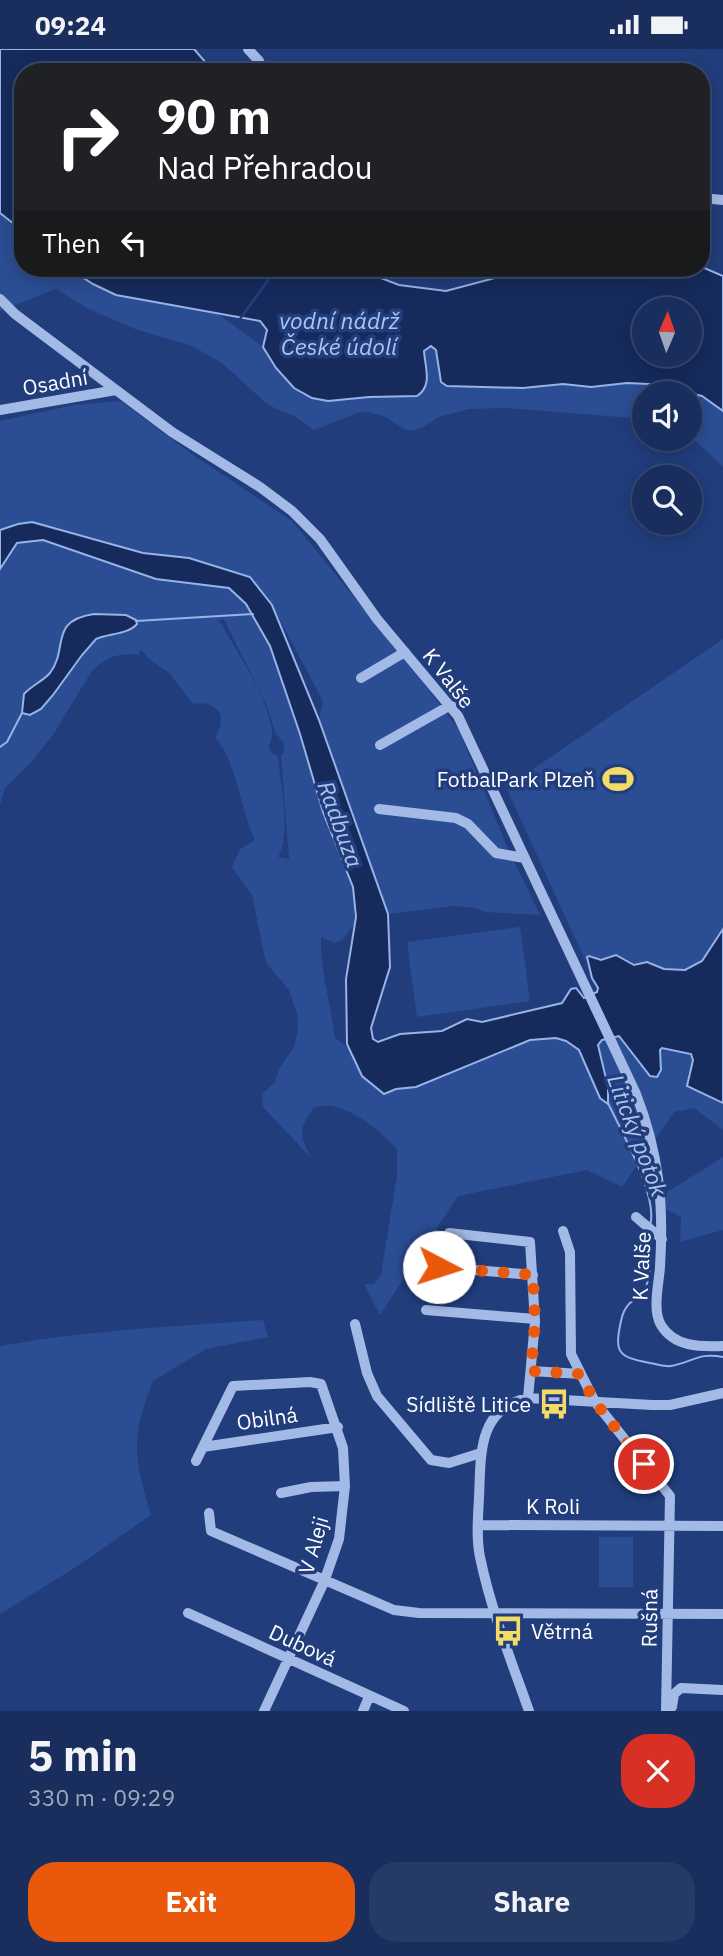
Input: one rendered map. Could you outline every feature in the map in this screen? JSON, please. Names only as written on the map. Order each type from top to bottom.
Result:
[{"type":"street","points":[[248,49],[260,63]]},
{"type":"street","name":"K Valše","points":[[0,299],[15,314],[172,432],[260,487],[307,524],[377,619],[458,716],[636,1094],[653,1144],[662,1196],[657,1304],[659,1323],[679,1342],[723,1346]]},
{"type":"street","name":"Osadní","points":[[0,410],[117,390]]},
{"type":"street","points":[[361,678],[405,652]]},
{"type":"street","points":[[380,745],[449,706],[463,695]]},
{"type":"street","points":[[379,809],[456,818],[468,824],[496,853],[524,858]]},
{"type":"street","points":[[636,1217],[662,1239]]},
{"type":"street","name":"Rušná","points":[[563,1231],[570,1252],[571,1353],[595,1402],[670,1496],[669,1711]]},
{"type":"street","points":[[449,1233],[530,1242],[535,1318],[528,1398]]},
{"type":"street","points":[[439,1267],[533,1275]]},
{"type":"street","points":[[426,1310],[535,1318]]},
{"type":"street","points":[[355,1324],[366,1373],[377,1396],[431,1460],[449,1463],[481,1453]]},
{"type":"street","points":[[531,1371],[580,1374]]},
{"type":"street","name":"V Aleji","points":[[203,1447],[233,1386],[320,1383],[338,1427],[343,1448],[345,1486],[339,1539],[324,1582],[264,1711]]},
{"type":"street","points":[[529,1711],[494,1614],[479,1554],[481,1453],[486,1432],[498,1412],[511,1402],[528,1398],[670,1405],[723,1393]]},
{"type":"street","name":"Obilná","points":[[203,1447],[338,1427]]},
{"type":"street","points":[[196,1461],[203,1447]]},
{"type":"street","points":[[281,1493],[311,1487],[345,1486]]},
{"type":"street","points":[[209,1513],[211,1531],[394,1610],[494,1614],[723,1614]]},
{"type":"street","name":"K Roli","points":[[478,1525],[723,1526]]},
{"type":"street","name":"Dubová","points":[[188,1613],[404,1711]]},
{"type":"street","points":[[669,1711],[674,1694],[681,1688],[723,1690]]},
{"type":"street","points":[[363,1711],[369,1697]]},
{"type":"shaded area","points":[[0,213],[14,224],[14,277],[83,277],[112,294],[218,314],[263,347],[276,368],[294,388],[312,398],[328,401],[413,397],[427,378],[424,351],[431,346],[436,350],[440,379],[444,385],[531,388],[632,359],[632,367],[646,367],[648,381],[632,381],[632,418],[507,408],[469,409],[439,417],[414,430],[406,430],[384,416],[368,412],[357,413],[314,430],[296,417],[268,405],[222,363],[192,346],[135,329],[89,309],[56,289],[0,311]]},
{"type":"shaded area","points":[[702,396],[723,411],[723,467],[702,447]]},
{"type":"shaded area","points":[[121,401],[189,452],[292,521],[420,678],[459,730],[508,849],[540,915],[485,912],[454,906],[388,914],[319,720],[323,701],[272,605],[250,577],[189,558],[143,553],[83,535],[18,524],[0,530],[0,421],[74,405]]},
{"type":"shaded area","points":[[43,540],[156,579],[229,588],[246,604],[270,646],[323,812],[353,887],[355,924],[342,940],[334,943],[321,937],[321,950],[335,1038],[349,1048],[362,1076],[384,1094],[396,1089],[416,1087],[530,1040],[556,1038],[579,1050],[586,1063],[608,1087],[598,1045],[602,1040],[619,1036],[650,1076],[662,1048],[691,1054],[693,1060],[688,1075],[693,1088],[723,1103],[723,1130],[694,1108],[674,1112],[622,1187],[587,1170],[458,1196],[380,1315],[364,1284],[374,1284],[381,1274],[397,1176],[397,1150],[381,1133],[358,1117],[334,1106],[323,1106],[313,1109],[302,1128],[303,1139],[312,1159],[263,1107],[262,1094],[275,1082],[279,1069],[294,1047],[298,1031],[297,1014],[289,990],[266,963],[252,895],[232,867],[240,849],[255,840],[229,761],[215,737],[220,727],[221,715],[209,705],[193,704],[169,673],[141,650],[138,655],[111,657],[90,674],[53,735],[5,788],[0,805],[0,569],[17,542]],"holes":[[[224,619],[268,709],[275,732],[284,744],[281,756],[289,859],[278,857],[285,822],[278,756],[269,748],[272,734],[270,719],[252,677],[218,621]],[[73,621],[107,634],[93,642],[43,707],[36,712],[21,709],[24,694],[54,667],[64,633]]]},
{"type":"shaded area","name":"FotbalPark Plzeň","points":[[723,639],[723,929],[702,961],[681,971],[664,969],[647,962],[634,965],[614,955],[601,960],[593,956],[586,962],[504,783],[523,776]]},
{"type":"shaded area","points":[[520,927],[530,1001],[417,1017],[407,942]]},
{"type":"shaded area","points":[[723,1157],[723,1230],[680,1242],[681,1217],[662,1207],[661,1196]]},
{"type":"shaded area","points":[[263,1320],[268,1337],[206,1349],[153,1381],[141,1418],[137,1448],[151,1515],[76,1567],[0,1614],[0,1346],[98,1333]]},
{"type":"shaded area","points":[[599,1537],[633,1537],[633,1587],[599,1587]]},
{"type":"water","points":[[0,49],[194,49],[206,63],[14,63],[14,224],[0,213]]},
{"type":"water","name":"vodní nádrž České údolí","points":[[710,270],[723,276],[723,411],[702,396],[702,381],[632,381],[632,383],[591,387],[563,384],[523,388],[447,386],[441,382],[436,350],[431,346],[424,351],[427,382],[417,396],[328,401],[312,398],[294,388],[276,368],[263,347],[267,330],[260,321],[116,295],[82,277],[378,277],[399,285],[446,291],[499,277],[710,277]]},
{"type":"water","name":"Radbuza","points":[[32,522],[143,553],[189,558],[250,577],[272,605],[319,720],[388,914],[390,967],[371,1028],[373,1039],[378,1042],[400,1034],[442,1031],[467,1019],[482,1022],[562,1003],[571,989],[576,988],[584,998],[597,992],[598,988],[592,978],[587,957],[589,956],[601,960],[616,955],[634,965],[647,962],[664,969],[685,970],[702,961],[723,929],[723,1103],[687,1086],[693,1060],[691,1054],[662,1048],[661,1070],[657,1077],[650,1076],[619,1036],[602,1040],[598,1045],[608,1087],[608,1104],[600,1098],[579,1050],[556,1038],[530,1040],[416,1087],[396,1089],[384,1094],[362,1076],[347,1044],[346,979],[356,917],[353,887],[323,812],[270,646],[246,604],[229,588],[156,579],[43,540],[17,543],[0,569],[0,530]]},
{"type":"water","points":[[94,614],[126,615],[136,620],[137,624],[128,630],[96,639],[41,709],[30,715],[22,713],[24,694],[47,676],[55,664],[65,629],[70,623]]},
{"type":"pier","points":[[269,277],[272,277],[240,321],[237,321]]},
{"type":"waterway","points":[[136,621],[253,614]]},
{"type":"waterway","points":[[0,747],[7,742],[22,713]]},
{"type":"waterway","name":"Litický potok","points":[[608,1103],[644,1181],[649,1198],[650,1225]]},
{"type":"waterway","name":"Litický potok","points":[[648,1234],[650,1269],[645,1294],[632,1301],[624,1311],[618,1340],[621,1352],[639,1361],[666,1366],[702,1357],[723,1357]]},
{"type":"place","name":"FotbalPark Plzeň","points":[[618,779]]},
{"type":"place","name":"Sídliště Litice","points":[[554,1404]]},
{"type":"place","name":"Větrná","points":[[508,1631]]},
{"type":"route","points":[[439,1267],[533,1275],[535,1322],[531,1371],[580,1374],[595,1402],[644,1464]]}]
